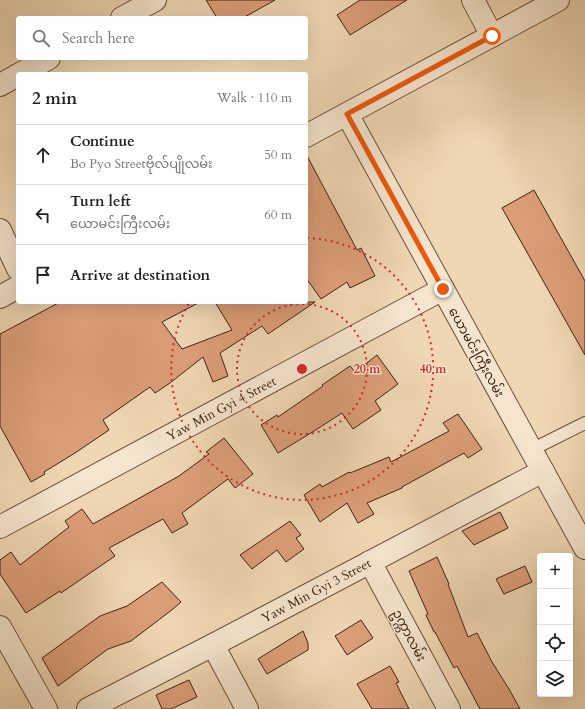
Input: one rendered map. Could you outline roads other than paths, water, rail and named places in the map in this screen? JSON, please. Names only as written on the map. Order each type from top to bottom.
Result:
[{"type":"street","points":[[126,16],[155,0]]},
{"type":"street","points":[[472,0],[492,36]]},
{"type":"street","points":[[308,135],[558,0]]},
{"type":"street","points":[[24,72],[46,60]]},
{"type":"street","points":[[0,85],[16,77]]},
{"type":"street","name":"ယောမင်းကြီးလမ်း","points":[[347,114],[585,548]]},
{"type":"street","points":[[0,230],[16,265]]},
{"type":"street","points":[[0,297],[16,288]]},
{"type":"street","name":"Yaw Min Gyi 4 Street","points":[[0,527],[443,289]]},
{"type":"street","name":"Yaw Min Gyi 3 Street","points":[[88,709],[213,645],[543,471]]},
{"type":"street","name":"ဥက္ကာလမ်း","points":[[370,562],[449,709]]},
{"type":"street","points":[[0,627],[46,709]]},
{"type":"street","points":[[213,645],[247,709]]},
{"type":"lane","points":[[531,450],[585,423]]}]
